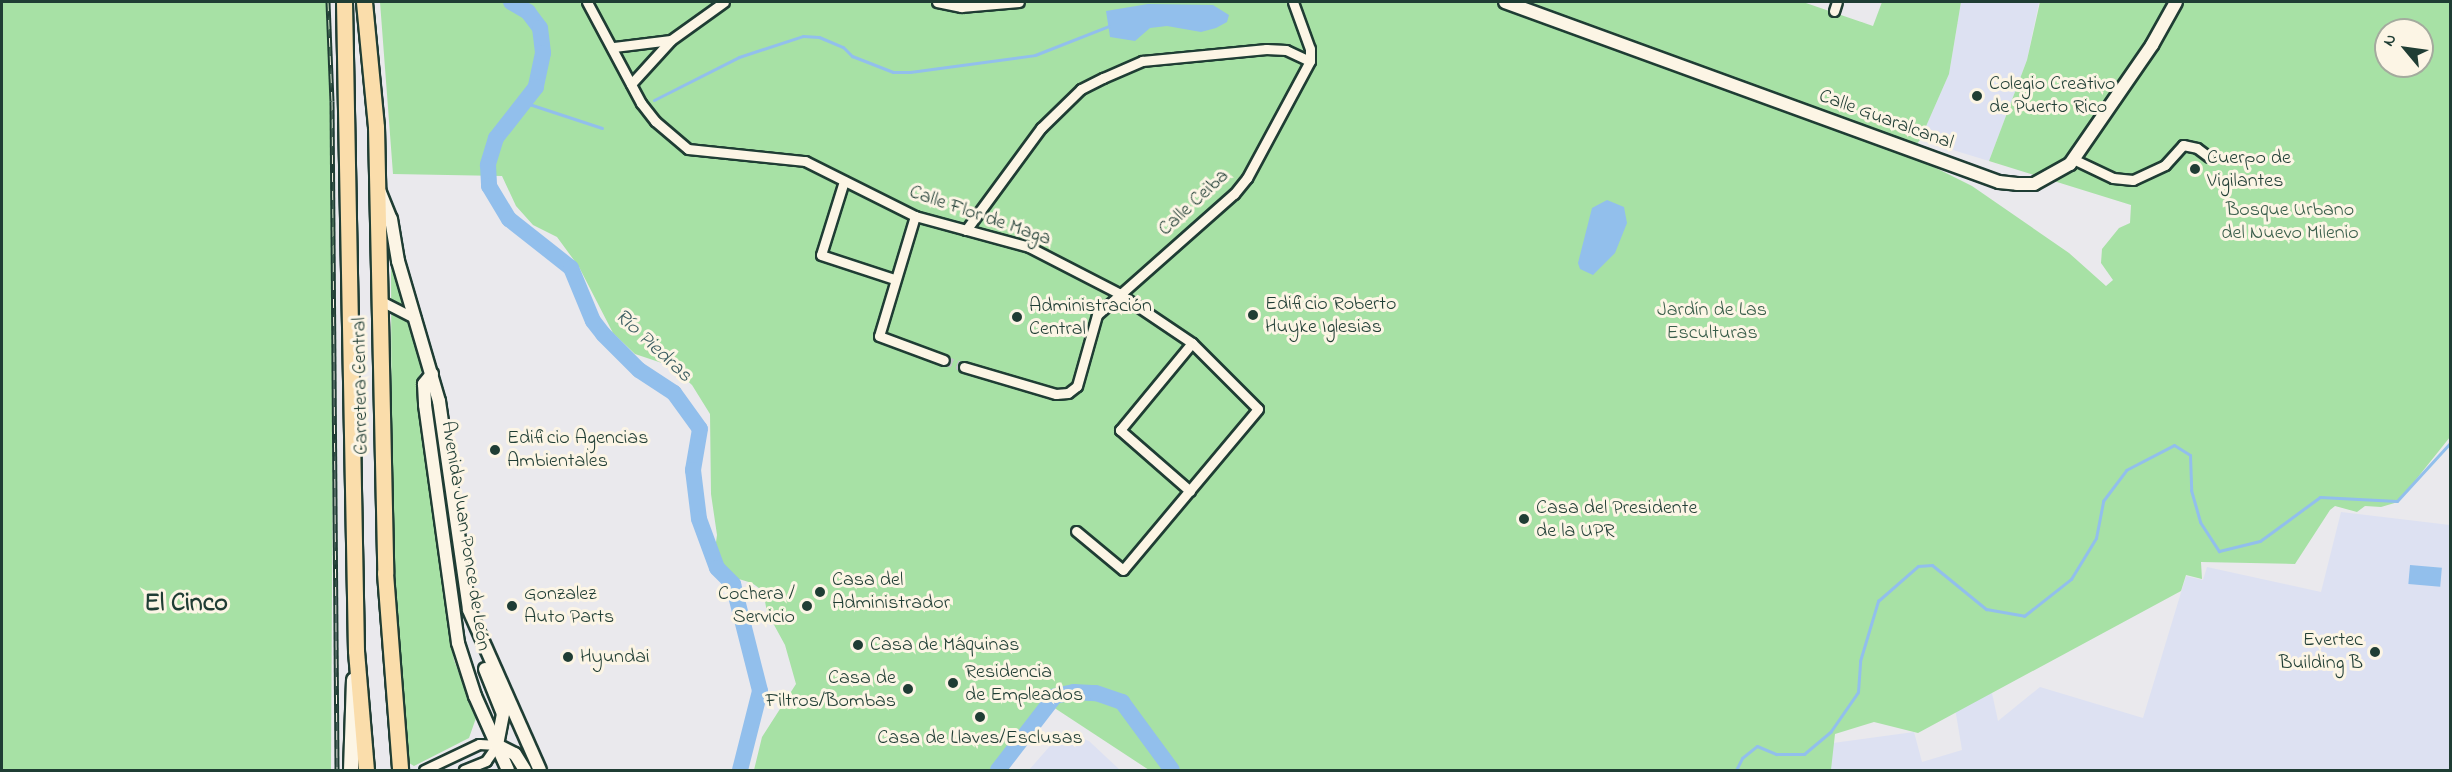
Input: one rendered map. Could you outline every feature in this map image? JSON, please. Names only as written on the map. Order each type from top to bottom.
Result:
[{"type":"highway","name":"Carretera Central","points":[[344,2],[356,651],[366,771]]},
{"type":"highway","name":"Carretera Central","points":[[364,2],[378,186],[385,573],[400,771]]},
{"type":"main road","points":[[351,771],[356,651]]},
{"type":"street","points":[[587,2],[614,47],[631,84],[671,40],[724,2]]},
{"type":"street","points":[[937,2],[961,7],[1019,2]]},
{"type":"street","points":[[966,230],[1041,128],[1081,89],[1103,78],[1142,61],[1266,50],[1286,50],[1310,61],[1310,49],[1293,2]]},
{"type":"street","name":"Calle Guaralcanal","points":[[1505,2],[1999,182],[2034,184],[2073,159],[2152,45],[2176,2]]},
{"type":"street","points":[[614,47],[671,40]]},
{"type":"street","name":"Calle Ceiba","points":[[964,367],[1056,394],[1072,391],[1083,372],[1093,321],[1119,293],[1234,194],[1247,178],[1310,61]]},
{"type":"street","name":"Calle Flor de Maga","points":[[631,84],[655,121],[688,149],[805,161],[915,216],[1029,246],[1119,293],[1192,343],[1258,409],[1190,491]]},
{"type":"street","points":[[2073,159],[2113,178],[2133,180],[2165,165],[2183,145],[2197,148],[2209,157]]},
{"type":"street","points":[[844,181],[821,255],[894,279]]},
{"type":"street","name":"Avenida Juan Ponce de León","points":[[378,186],[391,219],[398,261],[439,401],[462,585],[477,635],[540,771]]},
{"type":"street","points":[[915,216],[894,279],[879,336],[944,360]]},
{"type":"street","points":[[381,302],[416,319]]},
{"type":"street","points":[[1076,531],[1123,570],[1190,491],[1120,430],[1192,343]]},
{"type":"street","name":"Avenida Juan Ponce de León","points":[[432,374],[424,384],[424,405],[458,643],[475,696],[508,771]]},
{"type":"street","points":[[464,771],[486,761],[497,745],[502,714],[477,635]]},
{"type":"street","points":[[424,771],[479,744],[497,745],[515,754],[525,771]]},
{"type":"shaded area","name":"Colegio Creativo de Puerto Rico","points":[[1961,2],[2039,2],[2027,60],[1989,161],[1920,140],[1949,74]]},
{"type":"shaded area","points":[[2341,512],[2450,525],[2450,770],[1831,770],[1833,743],[1914,732],[1922,762],[1962,750],[1955,708],[1992,693],[1998,721],[2040,687],[2143,718],[2186,576],[2203,580],[2207,567],[2321,592]]},
{"type":"shaded area","points":[[1063,731],[1089,741],[1120,770],[1029,770]]},
{"type":"green space","points":[[2,2],[330,2],[334,236],[331,770],[2,770]]},
{"type":"green space","points":[[380,2],[1803,2],[1873,26],[1882,2],[1961,2],[1949,74],[1920,140],[1908,154],[1972,186],[2069,253],[2106,286],[2113,280],[2101,263],[2102,249],[2119,228],[2130,223],[2131,205],[1989,161],[2027,60],[2040,2],[2450,2],[2450,437],[2398,502],[2381,507],[2365,506],[2357,512],[2335,506],[2330,510],[2295,564],[2201,562],[2202,579],[2186,575],[2181,591],[1918,733],[1874,722],[1835,734],[1831,770],[1149,770],[1050,705],[1002,770],[754,770],[762,737],[796,684],[785,645],[767,612],[763,591],[752,583],[712,571],[717,535],[711,494],[710,414],[692,385],[671,366],[635,354],[613,333],[579,267],[557,237],[533,225],[516,206],[502,176],[393,174]]},
{"type":"green space","points":[[391,263],[424,367],[417,380],[418,402],[454,660],[476,718],[469,738],[414,766],[409,763],[392,555]]},
{"type":"water","points":[[1148,4],[1213,5],[1229,15],[1227,22],[1201,32],[1167,26],[1150,28],[1135,41],[1110,37],[1106,11]]},
{"type":"water","points":[[1607,200],[1624,207],[1627,223],[1615,253],[1593,275],[1580,269],[1578,263],[1592,208]]},
{"type":"water","points":[[2410,565],[2442,568],[2440,587],[2408,584]]},
{"type":"waterway","name":"Río Piedras","points":[[511,2],[528,12],[540,28],[543,53],[536,87],[496,138],[488,165],[489,186],[509,219],[571,268],[593,321],[603,334],[639,370],[674,393],[700,429],[693,470],[699,519],[717,568],[733,584],[760,691],[740,770]]},
{"type":"waterway","points":[[654,100],[739,57],[803,36],[819,37],[843,47],[852,56],[893,72],[910,72],[1035,55],[1109,26]]},
{"type":"waterway","points":[[526,103],[602,128]]},
{"type":"waterway","points":[[1736,770],[1742,758],[1757,746],[1776,754],[1804,754],[1831,731],[1858,692],[1860,661],[1878,601],[1918,566],[1932,565],[1986,609],[2024,616],[2071,579],[2096,538],[2103,501],[2126,470],[2174,445],[2190,455],[2191,490],[2200,522],[2219,551],[2260,541],[2320,497],[2397,501],[2450,443]]},
{"type":"waterway","name":"Río Piedras","points":[[998,770],[1055,696],[1074,692],[1096,693],[1122,702],[1172,770]]},
{"type":"tunnel","points":[[944,360],[964,367]]},
{"type":"railway","points":[[328,2],[332,101],[337,770]]},
{"type":"place","name":"Colegio Creativo de Puerto Rico","points":[[1977,96]]},
{"type":"place","name":"Cuerpo de Vigilantes","points":[[2195,169]]},
{"type":"place","name":"Edificio Roberto Huyke Iglesias","points":[[1253,315]]},
{"type":"place","name":"Administración Central","points":[[1017,317]]},
{"type":"place","name":"Edificio Agencias Ambientales","points":[[495,450]]},
{"type":"place","name":"Casa del Presidente de la UPR","points":[[1524,519]]},
{"type":"place","name":"Casa del Administrador","points":[[820,592]]},
{"type":"place","name":"Gonzalez Auto Parts","points":[[512,606]]},
{"type":"place","name":"Cochera / Servicio","points":[[807,606]]},
{"type":"place","name":"Casa de Máquinas","points":[[858,645]]},
{"type":"place","name":"Evertec Building B","points":[[2375,652]]},
{"type":"place","name":"Hyundai","points":[[568,657]]},
{"type":"place","name":"Residencia de Empleados","points":[[953,683]]},
{"type":"place","name":"Casa de Filtros/Bombas","points":[[908,689]]},
{"type":"place","name":"Casa de Llaves/Esclusas","points":[[980,717]]},
{"type":"district","name":"El Cinco","points":[[186,605]]},
{"type":"park label","name":"Bosque Urbano del Nuevo Milenio","points":[[2290,222]]},
{"type":"park label","name":"Jardín de Las Esculturas","points":[[1712,322]]}]
